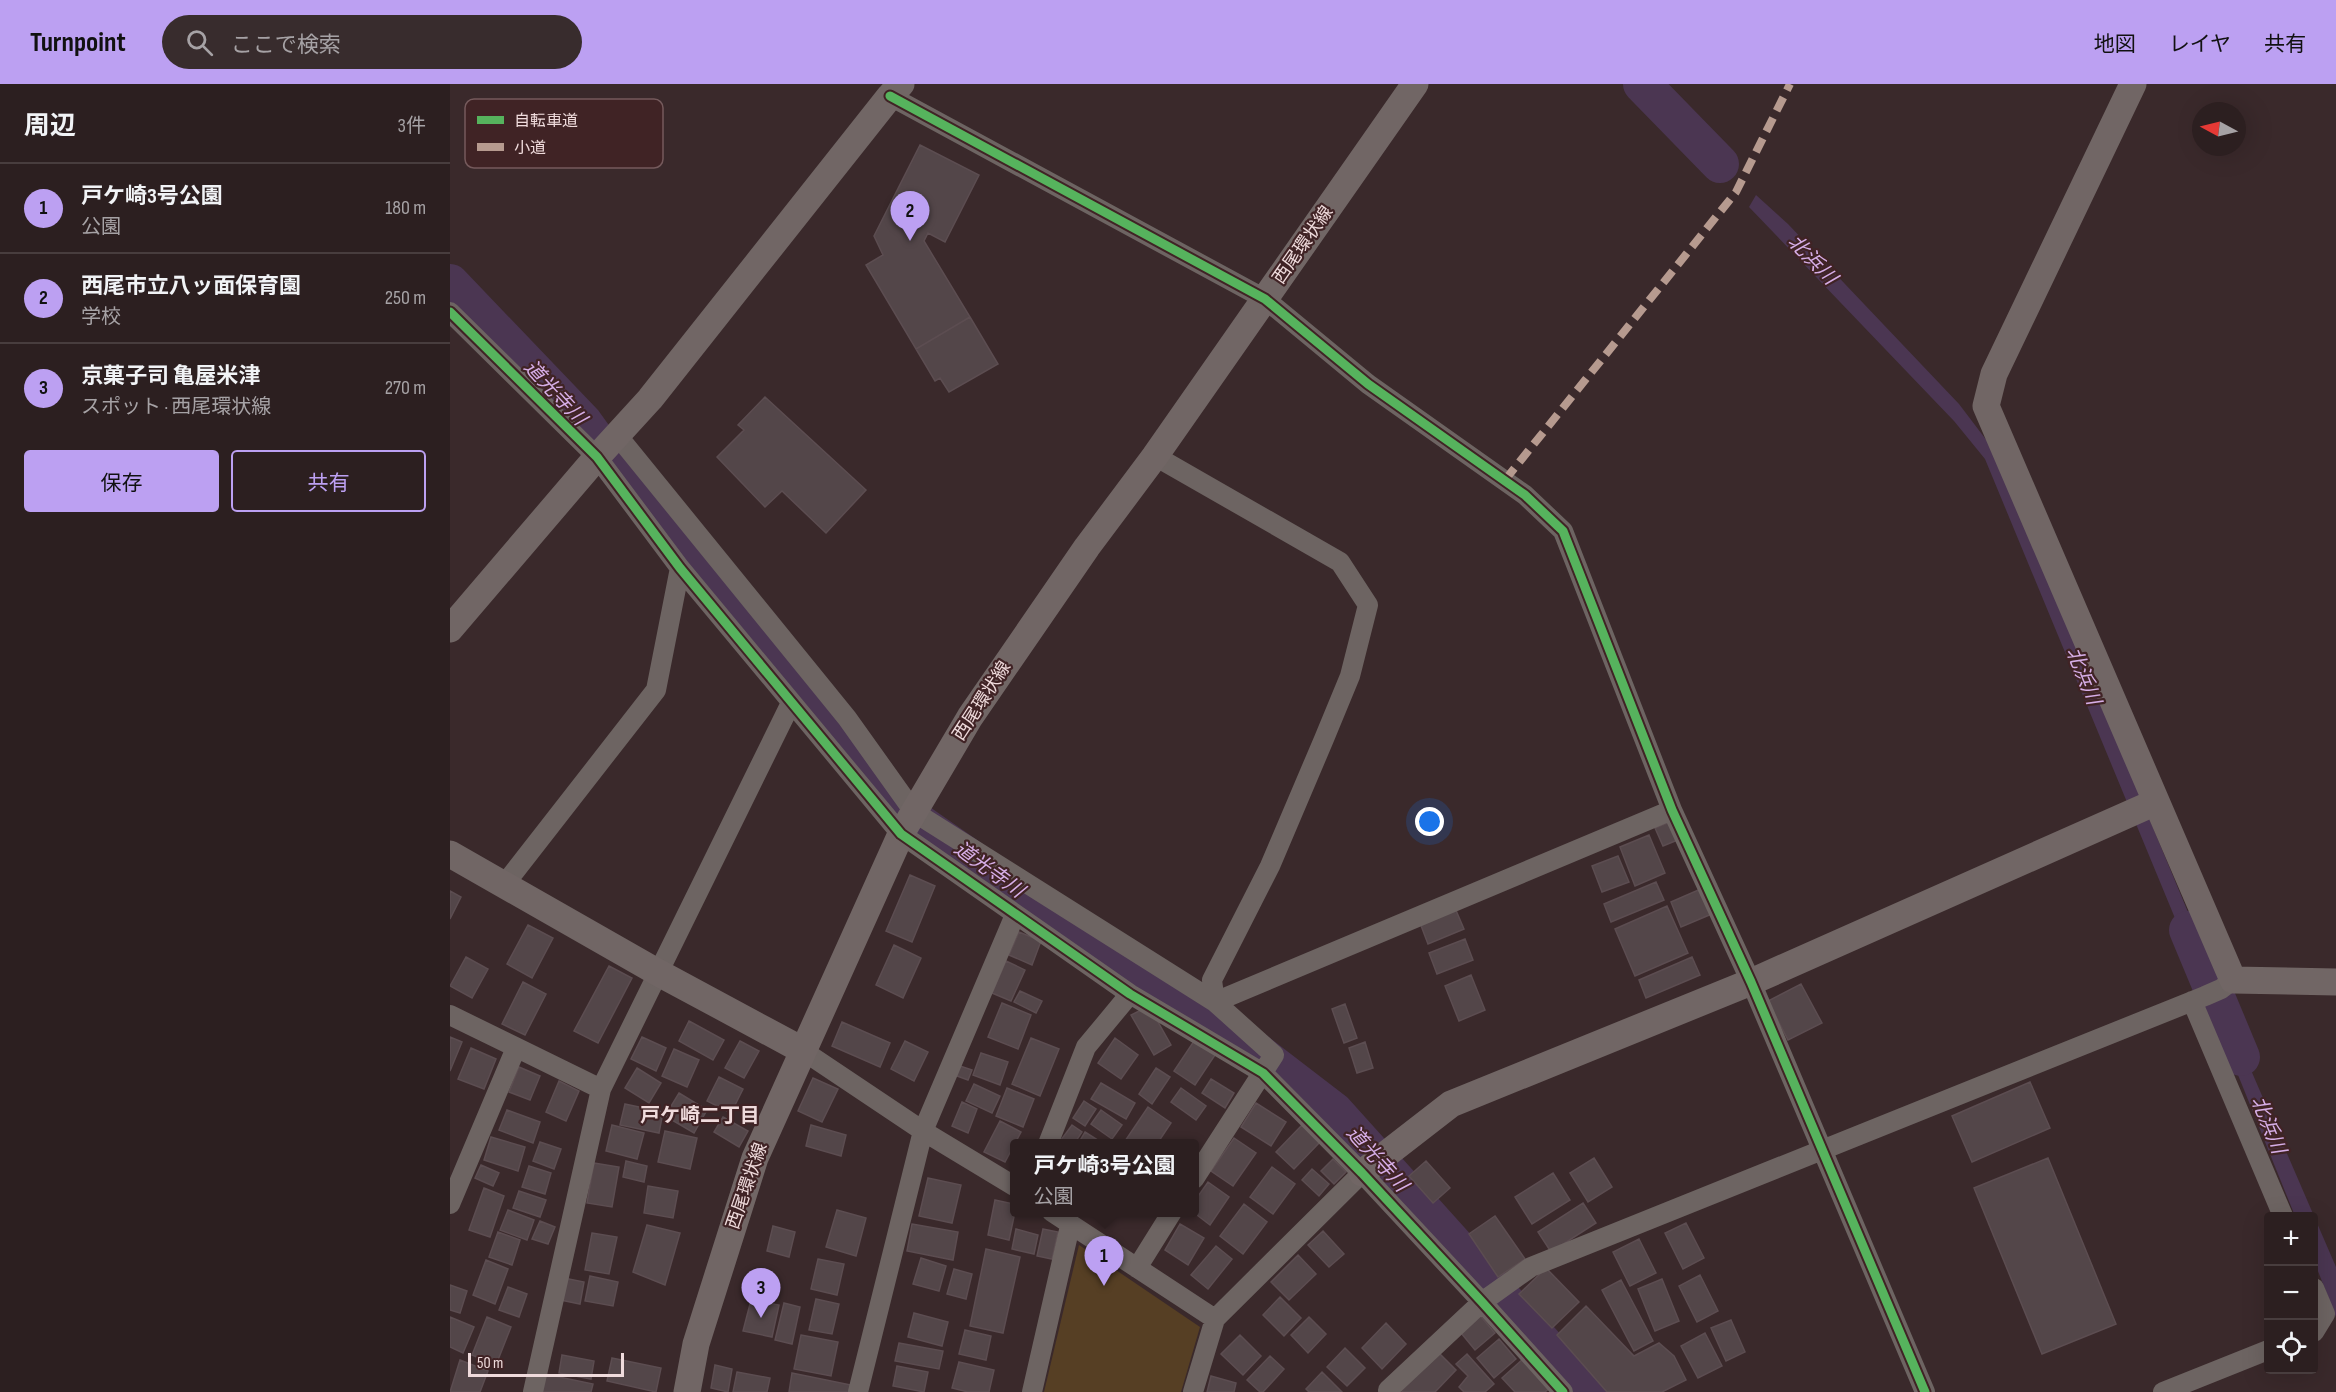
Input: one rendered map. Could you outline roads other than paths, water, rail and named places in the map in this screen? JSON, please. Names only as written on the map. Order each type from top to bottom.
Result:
[{"type":"street","name":"西尾環状線","points":[[687,1392],[696,1344],[755,1158],[802,1050],[908,823],[970,717],[1087,547],[1155,456],[1415,84]]},
{"type":"street","points":[[2133,84],[1994,374],[1986,406],[2144,808],[2213,991],[2282,1212]]},
{"type":"street","points":[[454,616],[650,399],[896,90],[1265,299],[1368,384],[1525,495],[1563,531],[1672,810],[1751,982],[1924,1392]]},
{"type":"street","points":[[450,312],[607,446],[847,718],[908,823],[1215,1002],[1267,1066],[1483,1301],[1563,1392]]},
{"type":"street","points":[[607,446],[681,568],[791,703],[908,823],[1016,915],[1130,994],[1267,1066]]},
{"type":"street","points":[[1155,456],[1340,562],[1368,605],[1350,676],[1324,740],[1270,866],[1212,980],[1215,1002]]},
{"type":"street","points":[[504,885],[656,690],[681,568]]},
{"type":"street","points":[[533,1392],[601,1089],[791,703]]},
{"type":"street","points":[[1193,1392],[1215,1319],[1363,1172],[1451,1104],[1751,982],[2144,808]]},
{"type":"street","points":[[1215,1002],[1672,810]]},
{"type":"street","points":[[450,854],[657,972],[802,1050],[923,1131],[1010,1184]]},
{"type":"street","points":[[858,1392],[923,1131],[1016,915]]},
{"type":"street","points":[[1388,1391],[1483,1301],[1531,1267],[2213,991],[2336,982]]},
{"type":"street","points":[[1050,1139],[1086,1047],[1130,994]]},
{"type":"street","points":[[450,1015],[601,1089]]},
{"type":"street","points":[[450,1204],[516,1048]]},
{"type":"street","points":[[1199,1171],[1267,1066]]},
{"type":"street","points":[[1058,1217],[1215,1319]]},
{"type":"street","points":[[1137,1268],[1169,1217]]},
{"type":"street","points":[[1032,1392],[1070,1226]]},
{"type":"street","points":[[2318,1299],[2325,1314],[2318,1324]]},
{"type":"street","points":[[2163,1392],[2264,1352]]},
{"type":"water","points":[[1634,84],[1648,84],[1721,161],[1715,169]]},
{"type":"water","name":"北浜川","points":[[1756,195],[1788,224],[1959,404],[2000,458],[2214,975],[2201,981],[1985,459],[1954,421],[1749,207]]},
{"type":"water","name":"北浜川","points":[[2225,1010],[2312,1212],[2293,1212],[2213,1013]]},
{"type":"water","points":[[2318,1225],[2336,1267],[2336,1317],[2318,1271]]},
{"type":"waterway","name":"北浜川","points":[[1642,84],[1720,164]]},
{"type":"waterway","name":"道光寺川","points":[[450,283],[584,423],[615,466],[882,793],[901,810],[1123,965],[1209,1015],[1334,1111],[1587,1392]]},
{"type":"waterway","name":"北浜川","points":[[2188,930],[2241,1057]]},
{"type":"place","name":"西尾市立八ッ面保育園","points":[[910,241]]},
{"type":"place","name":"戸ケ崎3号公園","points":[[1104,1286]]},
{"type":"place","name":"京菓子司 亀屋米津","points":[[761,1318]]},
{"type":"district","name":"戸ケ崎二丁目","points":[[700,1116]]}]
